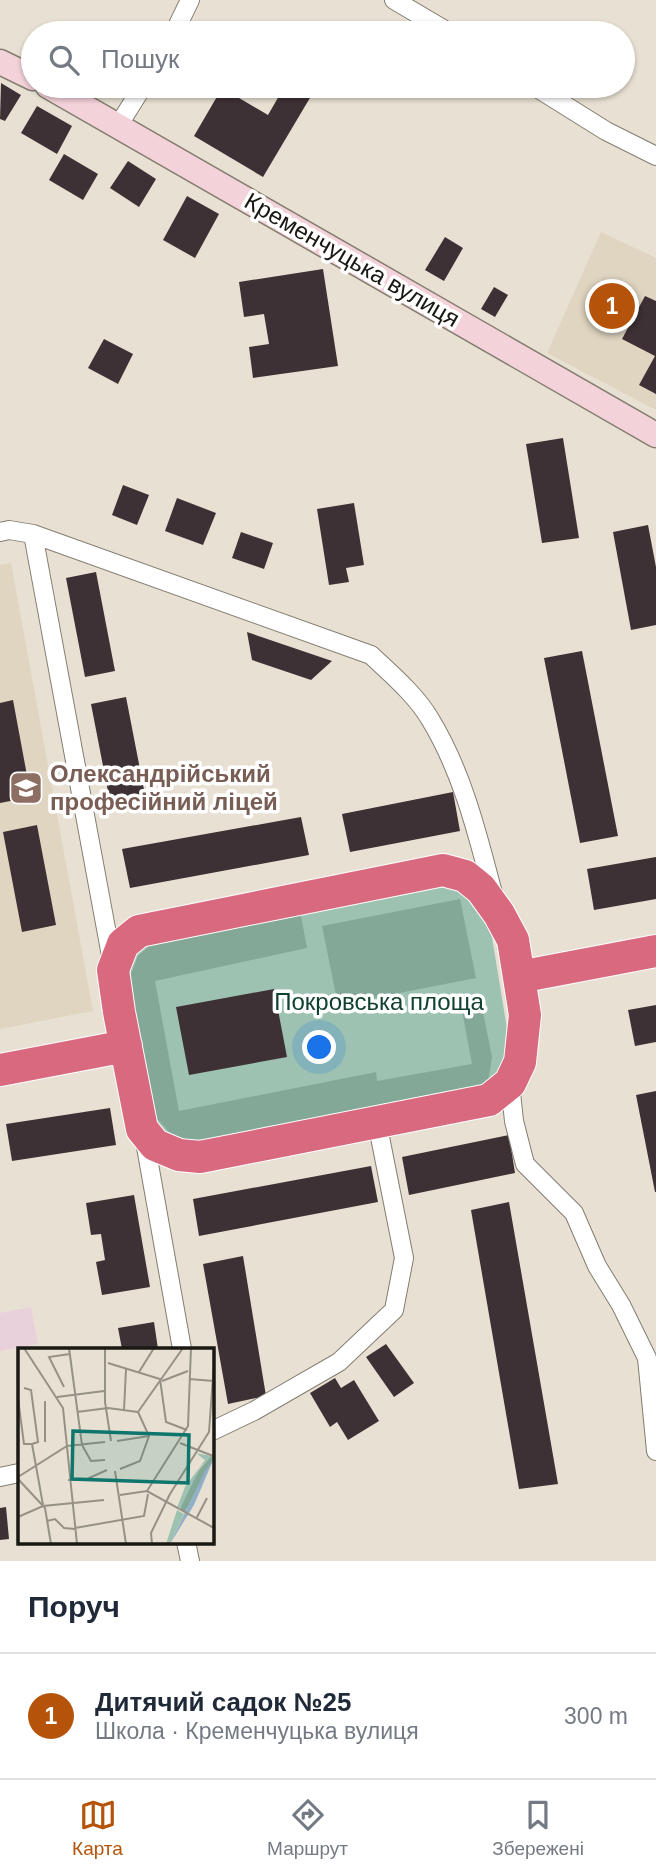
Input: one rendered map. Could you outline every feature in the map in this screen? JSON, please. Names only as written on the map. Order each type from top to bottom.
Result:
[{"type":"highway","points":[[443,870],[465,876],[481,889],[499,914],[513,940],[525,1015],[520,1062],[510,1083],[489,1100],[200,1157],[179,1155],[155,1145],[142,1129],[113,970],[123,944],[139,931],[443,870]]},
{"type":"highway","points":[[519,977],[656,951]]},
{"type":"highway","points":[[0,1070],[125,1046]]},
{"type":"street","points":[[180,21],[190,0]]},
{"type":"street","points":[[394,0],[430,21]]},
{"type":"street","points":[[0,62],[21,72]]},
{"type":"street","name":"Кременчуцька вулиця","points":[[69,98],[656,435]]},
{"type":"street","points":[[118,126],[136,98]]},
{"type":"street","points":[[553,98],[607,131],[656,156]]},
{"type":"street","points":[[0,532],[9,530],[33,534],[371,655],[399,681],[429,717],[456,772],[473,815],[499,914]]},
{"type":"street","points":[[33,534],[113,970]]},
{"type":"street","points":[[510,1083],[514,1121],[525,1164],[574,1213],[597,1266],[621,1305],[647,1358],[656,1451]]},
{"type":"street","points":[[214,1429],[254,1411],[339,1362],[394,1310],[404,1258],[377,1122]]},
{"type":"street","points":[[142,1129],[182,1348]]},
{"type":"street","points":[[0,1477],[18,1473]]},
{"type":"shaded area","points":[[601,232],[656,258],[656,410],[547,353]]},
{"type":"shaded area","name":"Олександрійський професійний ліцей","points":[[11,563],[93,1011],[0,1029],[0,565]]},
{"type":"shaded area","points":[[31,1307],[38,1344],[0,1351],[0,1313]]},
{"type":"green space","name":"Покровська площа","points":[[441,877],[488,913],[512,1059],[503,1080],[199,1148],[170,1140],[148,1120],[122,978],[134,952],[153,936]]},
{"type":"green space","points":[[460,899],[476,978],[338,1005],[322,926]]},
{"type":"green space","points":[[300,910],[307,948],[155,981],[179,1111],[376,1072],[377,1081],[472,1064],[460,1000],[482,1007],[492,1057],[488,1083],[476,1091],[201,1146],[171,1134],[153,1114],[129,979],[138,956],[154,942]]},
{"type":"building","points":[[1,83],[21,95],[5,121],[0,119]]},
{"type":"building","points":[[216,98],[239,98],[268,115],[278,98],[310,98],[263,177],[194,136]]},
{"type":"building","points":[[37,106],[72,126],[57,154],[21,133]]},
{"type":"building","points":[[64,154],[98,174],[83,200],[49,180]]},
{"type":"building","points":[[128,161],[156,179],[139,207],[110,188]]},
{"type":"building","points":[[187,196],[219,214],[195,258],[163,240]]},
{"type":"building","points":[[445,237],[463,248],[444,281],[425,270]]},
{"type":"building","points":[[323,269],[338,366],[253,378],[249,347],[269,344],[264,314],[244,317],[239,282]]},
{"type":"building","points":[[494,287],[508,295],[495,317],[481,309]]},
{"type":"building","points":[[645,296],[656,301],[656,394],[639,385],[655,356],[622,339]]},
{"type":"building","points":[[104,339],[133,354],[118,384],[88,368]]},
{"type":"building","points":[[563,438],[579,538],[542,543],[526,444]]},
{"type":"building","points":[[123,485],[149,495],[137,525],[112,515]]},
{"type":"building","points":[[177,498],[216,513],[203,545],[165,531]]},
{"type":"building","points":[[354,503],[364,565],[346,568],[349,582],[329,585],[317,509]]},
{"type":"building","points":[[648,525],[656,567],[656,625],[631,630],[613,532]]},
{"type":"building","points":[[241,532],[273,543],[264,569],[232,558]]},
{"type":"building","points":[[96,572],[115,671],[85,677],[66,578]]},
{"type":"building","points":[[247,632],[332,661],[311,680],[252,660]]},
{"type":"building","points":[[582,651],[618,836],[580,843],[544,658]]},
{"type":"building","points":[[126,697],[146,800],[111,807],[91,704]]},
{"type":"building","points":[[13,700],[31,797],[0,803],[0,703]]},
{"type":"building","points":[[453,792],[460,831],[350,852],[342,814]]},
{"type":"building","points":[[301,817],[309,855],[130,888],[122,849]]},
{"type":"building","points":[[37,825],[56,925],[22,932],[3,832]]},
{"type":"building","points":[[656,857],[656,899],[594,910],[587,869]]},
{"type":"building","points":[[274,989],[287,1057],[189,1075],[176,1007]]},
{"type":"building","points":[[656,1005],[656,1042],[635,1046],[628,1010]]},
{"type":"building","points":[[656,1091],[656,1192],[655,1192],[636,1095]]},
{"type":"building","points":[[110,1108],[116,1145],[12,1161],[6,1124]]},
{"type":"building","points":[[509,1135],[515,1173],[409,1195],[402,1157]]},
{"type":"building","points":[[371,1166],[378,1202],[199,1236],[193,1199]]},
{"type":"building","points":[[134,1195],[150,1287],[102,1295],[96,1262],[105,1260],[101,1234],[91,1235],[86,1203]]},
{"type":"building","points":[[509,1202],[558,1484],[519,1489],[471,1210]]},
{"type":"building","points":[[243,1256],[266,1396],[228,1404],[203,1264]]},
{"type":"building","points":[[154,1322],[158,1348],[122,1348],[118,1328]]},
{"type":"building","points":[[386,1344],[414,1383],[394,1397],[366,1357]]},
{"type":"building","points":[[335,1378],[341,1388],[354,1380],[379,1421],[348,1440],[337,1422],[330,1427],[310,1393]]},
{"type":"building","points":[[6,1507],[9,1539],[0,1540],[0,1508]]},
{"type":"place","name":"Дитячий садок №25","points":[[612,306]]},
{"type":"place","name":"Олександрійський професійний ліцей","points":[[26,788]]}]
